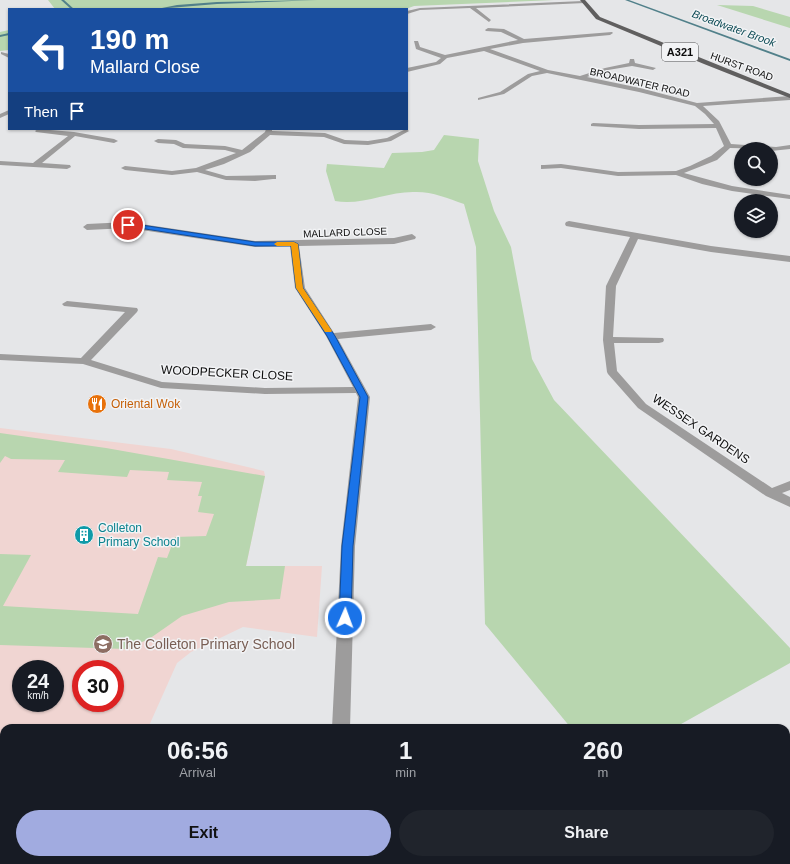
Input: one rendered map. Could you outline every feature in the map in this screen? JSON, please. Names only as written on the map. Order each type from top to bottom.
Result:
[{"type":"main road","name":"HURST ROAD","points":[[582,1],[598,18],[790,97]]},
{"type":"street","points":[[408,13],[420,9],[582,1]]},
{"type":"street","points":[[471,6],[489,21]]},
{"type":"street","points":[[488,30],[502,30],[523,41]]},
{"type":"street","points":[[408,70],[438,63],[446,57],[523,41],[569,35],[610,32]]},
{"type":"street","points":[[416,42],[418,48],[446,57]]},
{"type":"street","name":"BROADWATER ROAD","points":[[484,49],[547,71],[640,90],[696,105],[706,110],[721,128],[728,146]]},
{"type":"street","name":"BROADWATER ROAD","points":[[579,78],[632,62],[653,68]]},
{"type":"street","name":"BROADWATER ROAD","points":[[480,99],[502,93],[530,75],[547,71]]},
{"type":"street","points":[[488,89],[502,93]]},
{"type":"street","name":"BROADWATER ROAD","points":[[696,105],[790,97]]},
{"type":"street","points":[[593,125],[638,124],[718,126]]},
{"type":"street","points":[[38,131],[74,134],[114,141]]},
{"type":"street","points":[[125,168],[172,173],[197,170],[243,152],[269,131],[325,135],[344,142],[368,143],[389,140],[406,131]]},
{"type":"street","points":[[35,165],[74,134]]},
{"type":"street","points":[[158,141],[176,142],[183,146],[225,148],[243,152]]},
{"type":"street","points":[[544,167],[561,166],[618,174],[677,173],[693,168],[714,158],[728,146],[776,148],[790,147]]},
{"type":"street","points":[[557,156],[561,166]]},
{"type":"street","points":[[0,163],[67,167]]},
{"type":"street","points":[[197,170],[226,178],[255,179],[273,177]]},
{"type":"street","points":[[677,173],[701,182],[728,188],[790,197]]},
{"type":"street","points":[[569,224],[711,249],[790,259]]},
{"type":"street","name":"MALLARD CLOSE","points":[[87,227],[128,225],[255,244],[394,241],[412,236]]},
{"type":"street","name":"WESSEX GARDENS","points":[[635,236],[611,286],[608,340],[612,372],[642,406],[771,493],[790,503]]},
{"type":"street","points":[[294,244],[300,288],[331,336],[364,397],[348,546],[342,724]]},
{"type":"street","points":[[67,304],[133,310],[84,361]]},
{"type":"street","points":[[331,336],[430,327]]},
{"type":"street","points":[[608,340],[659,340]]},
{"type":"street","name":"WOODPECKER CLOSE","points":[[0,357],[84,361],[161,385],[265,391],[360,390]]},
{"type":"street","points":[[771,493],[790,485]]},
{"type":"shaded area","name":"The Colleton Primary School","points":[[0,428],[171,449],[264,471],[265,476],[246,566],[322,566],[317,637],[243,627],[191,652],[177,663],[150,724],[0,724]]},
{"type":"green space","points":[[48,0],[554,0],[414,6],[408,8],[54,8]]},
{"type":"green space","points":[[717,5],[753,6],[790,17],[790,28]]},
{"type":"green space","points":[[8,30],[8,50],[0,51],[0,32]]},
{"type":"green space","points":[[444,135],[479,139],[478,161],[494,211],[511,247],[532,359],[554,400],[790,648],[790,663],[681,724],[568,724],[485,624],[476,247],[464,204],[439,195],[420,192],[393,194],[354,202],[335,201],[326,171],[327,164],[384,168],[392,153],[434,150]]},
{"type":"green space","points":[[0,433],[106,448],[265,476],[246,566],[285,566],[280,599],[229,602],[182,616],[149,639],[126,649],[0,645],[0,554],[31,555],[3,606],[138,614],[158,557],[167,558],[175,537],[206,536],[214,514],[198,512],[202,496],[198,496],[202,482],[167,480],[169,472],[130,470],[127,477],[58,472],[65,460],[11,459],[5,456],[0,463]]},
{"type":"waterway","points":[[62,0],[72,8]]},
{"type":"waterway","name":"Broadwater Brook","points":[[164,8],[197,4],[316,0]]},
{"type":"waterway","name":"Broadwater Brook","points":[[626,0],[790,60]]},
{"type":"waterway","name":"Broadwater Brook","points":[[0,36],[8,34]]},
{"type":"slow traffic","points":[[277,244],[294,244],[300,288],[328,331]]},
{"type":"place","name":"Oriental Wok","points":[[97,404]]},
{"type":"place","name":"Colleton Primary School","points":[[84,535]]},
{"type":"place","name":"The Colleton Primary School","points":[[103,644]]},
{"type":"route","points":[[128,225],[192,236],[255,244],[294,244],[300,288],[331,336],[364,397],[348,546],[345,618]]}]
